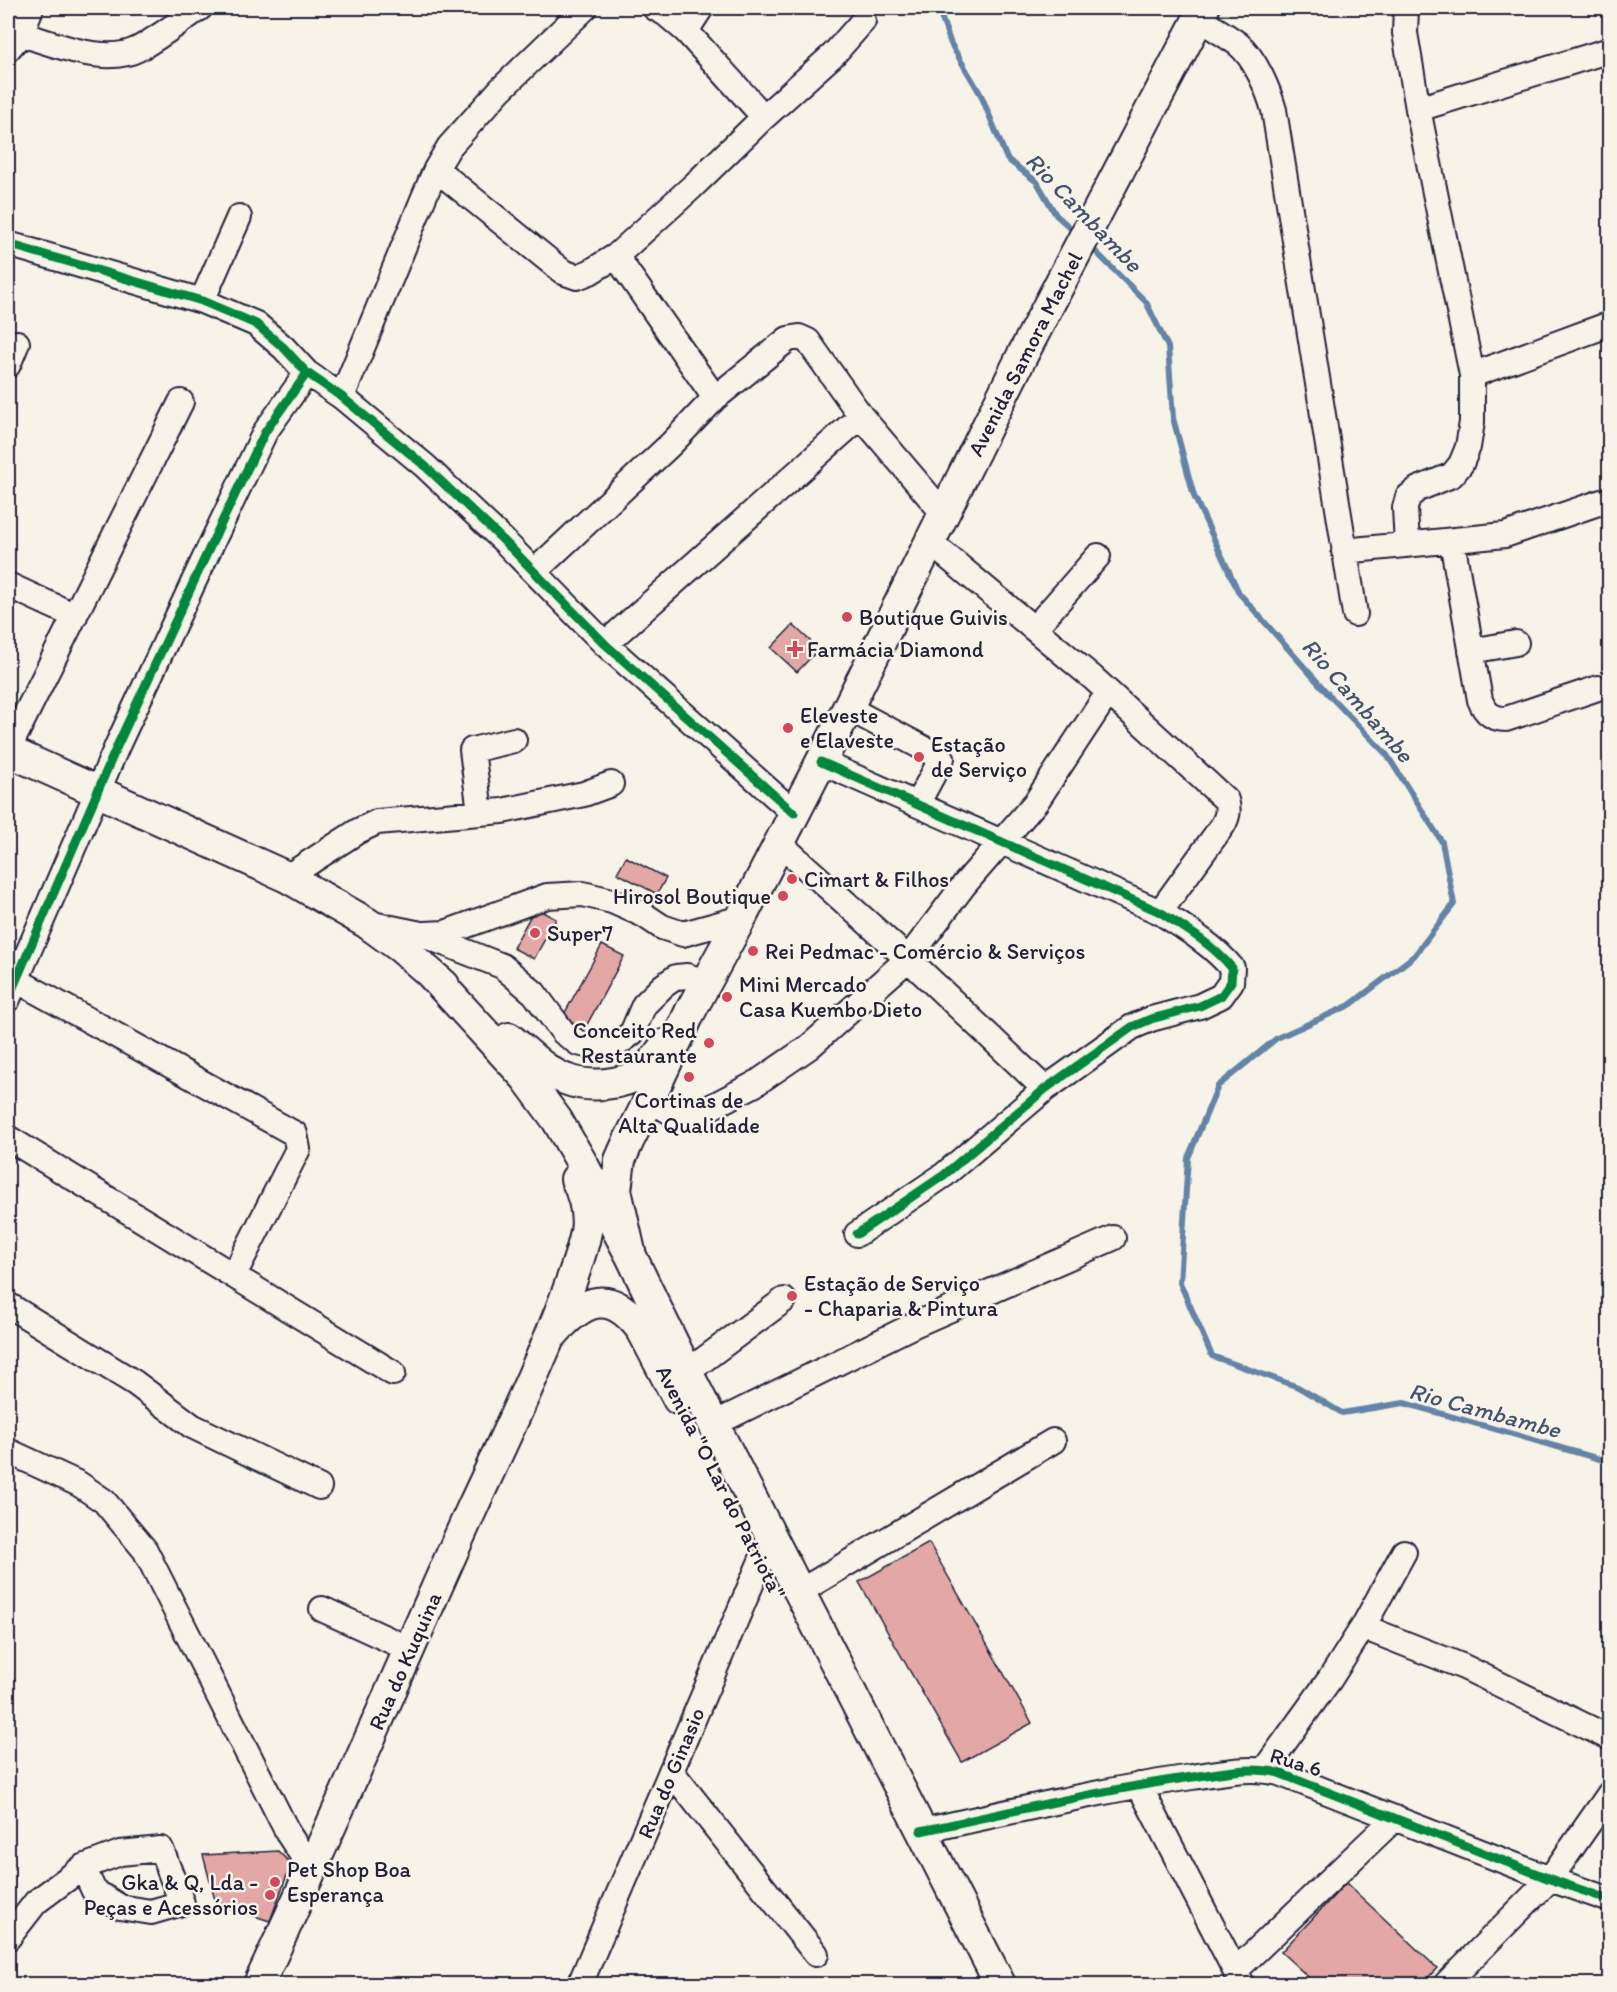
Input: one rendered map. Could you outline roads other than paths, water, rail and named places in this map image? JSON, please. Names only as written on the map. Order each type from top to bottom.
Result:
[{"type":"main road","name":"Avenida Samora Machel","points":[[690,1012],[741,918],[848,708],[1022,356],[1201,13]]},
{"type":"main road","name":"Avenida \"O Lar do Patriota\"","points":[[8,750],[287,877],[367,923],[400,947],[548,1069],[566,1079],[610,1084],[642,1073],[655,1060],[690,1012]]},
{"type":"main road","name":"Avenida \"O Lar do Patriota\"","points":[[430,973],[526,1078],[557,1120],[572,1146],[631,1256],[687,1372],[1000,1984]]},
{"type":"main road","points":[[631,1256],[616,1190],[620,1160],[690,1012]]},
{"type":"main road","name":"Avenida \"O Lar do Patriota\"","points":[[526,1078],[584,1195],[587,1212],[582,1249],[550,1337]]},
{"type":"main road","name":"Avenida \"O Lar do Patriota\"","points":[[550,1337],[576,1310],[595,1302],[615,1304],[635,1320],[642,1330],[982,1984]]},
{"type":"main road","name":"Rua do Kuquina","points":[[259,1984],[550,1337]]},
{"type":"street","points":[[31,8],[14,42],[109,56],[136,50],[200,8]]},
{"type":"street","points":[[342,398],[387,282],[436,169],[449,147],[486,105],[585,8]]},
{"type":"street","points":[[655,8],[686,31],[764,117]]},
{"type":"street","points":[[686,31],[701,8]]},
{"type":"street","points":[[1406,8],[1405,33],[1418,109],[1472,375],[1472,422],[1468,447],[1461,465],[1452,476],[1418,489],[1408,497],[1405,508],[1407,545]]},
{"type":"street","points":[[1201,13],[1240,45],[1257,68],[1274,110],[1355,614]]},
{"type":"street","points":[[436,169],[562,272],[577,277],[616,256],[834,54],[863,21]]},
{"type":"street","points":[[1418,109],[1610,50]]},
{"type":"street","points":[[202,301],[239,217]]},
{"type":"street","points":[[8,244],[202,301],[256,324],[284,348],[307,373],[342,398],[425,466],[534,571],[605,644],[794,813]]},
{"type":"street","points":[[616,256],[715,398]]},
{"type":"street","points":[[1472,375],[1610,324]]},
{"type":"street","points":[[534,571],[671,444],[715,398],[788,339],[799,337],[808,341],[861,416],[944,514]]},
{"type":"street","points":[[8,365],[17,343]]},
{"type":"street","points":[[234,1275],[298,1149],[295,1134],[12,990],[98,791],[198,571],[265,432],[307,373]]},
{"type":"street","points":[[8,750],[181,402]]},
{"type":"street","points":[[605,644],[861,416]]},
{"type":"street","points":[[1344,551],[1505,535],[1610,499]]},
{"type":"street","points":[[1452,541],[1483,709],[1496,719],[1506,719],[1598,688]]},
{"type":"street","points":[[943,553],[1108,693],[1226,800],[1229,808],[1223,825],[1160,912]]},
{"type":"street","points":[[1034,629],[1098,556]]},
{"type":"street","points":[[8,585],[75,616]]},
{"type":"street","points":[[1471,651],[1516,643]]},
{"type":"street","points":[[650,1098],[673,1114],[692,1117],[755,1084],[809,1047],[908,959],[964,885],[1036,802],[1108,693]]},
{"type":"street","points":[[848,708],[942,758],[917,804]]},
{"type":"street","points":[[480,812],[472,750],[514,740]]},
{"type":"street","points":[[820,762],[1160,912],[1206,942],[1221,954],[1232,968],[1231,982],[1221,996],[1200,1006],[1151,1019],[1132,1028],[1045,1089],[944,1175],[857,1234]]},
{"type":"street","points":[[287,877],[358,831],[377,822],[502,810],[584,794],[611,784]]},
{"type":"street","points":[[779,843],[908,959],[1045,1089]]},
{"type":"street","points":[[421,934],[445,933],[547,896],[583,894],[612,901],[644,915],[662,927],[683,934],[741,918]]},
{"type":"street","points":[[367,923],[421,934],[502,966],[534,993],[562,1032],[578,1043],[594,1047],[616,1045],[632,1033],[644,1005],[676,977],[687,976],[705,984]]},
{"type":"street","points":[[8,1138],[393,1373]]},
{"type":"street","points":[[714,1424],[914,1325],[1113,1238]]},
{"type":"street","points":[[687,1372],[784,1300]]},
{"type":"street","points":[[8,1305],[135,1383],[192,1426],[320,1487]]},
{"type":"street","points":[[799,1592],[1053,1442]]},
{"type":"street","points":[[8,1451],[79,1484],[104,1501],[145,1550],[289,1835],[312,1870]]},
{"type":"street","points":[[1265,1769],[1330,1679],[1364,1627],[1404,1552]]},
{"type":"street","name":"Rua do Ginasio","points":[[584,1982],[761,1561]]},
{"type":"street","points":[[322,1609],[409,1650]]},
{"type":"street","points":[[1364,1627],[1464,1667],[1610,1738]]},
{"type":"street","name":"Rua 6","points":[[921,1831],[1139,1785],[1265,1769],[1610,1900]]},
{"type":"street","points":[[671,1771],[816,1954]]},
{"type":"street","points":[[1139,1785],[1238,1978],[1395,1818]]},
{"type":"street","points":[[1446,1984],[1550,1879],[1610,1792]]},
{"type":"street","points":[[8,1938],[36,1902],[83,1867]]},
{"type":"waterway","name":"Rio Cambambe","points":[[938,8],[951,44],[981,95],[1007,159],[1037,182],[1056,215],[1076,233]]},
{"type":"waterway","name":"Rio Cambambe","points":[[1090,246],[1146,302],[1168,347],[1173,418],[1194,496],[1239,593],[1329,695],[1387,755],[1442,842],[1454,904],[1414,956],[1350,1005],[1277,1038],[1218,1086],[1188,1158],[1180,1283],[1212,1356],[1298,1387],[1342,1413],[1404,1403],[1610,1462]]},
{"type":"place","name":"Boutique Guivis","points":[[847,617]]},
{"type":"place","name":"Farmácia Diamond","points":[[795,649]]},
{"type":"place","name":"Eleveste e Elaveste","points":[[788,728]]},
{"type":"place","name":"Estação de Serviço","points":[[919,757]]},
{"type":"place","name":"Cimart & Filhos","points":[[792,879]]},
{"type":"place","name":"Hirosol Boutique","points":[[783,896]]},
{"type":"place","name":"Super7","points":[[535,933]]},
{"type":"place","name":"Rei Pedmac - Comércio & Serviços","points":[[753,951]]},
{"type":"place","name":"Mini Mercado Casa Kuembo Dieto","points":[[727,997]]},
{"type":"place","name":"Conceito Red Restaurante","points":[[709,1043]]},
{"type":"place","name":"Cortinas de Alta Qualidade","points":[[689,1077]]},
{"type":"place","name":"Estação de Serviço - Chaparia & Pintura","points":[[792,1296]]},
{"type":"place","name":"Pet Shop Boa Esperança","points":[[275,1882]]},
{"type":"place","name":"Gka & Q, Lda - Peças e Acessórios","points":[[270,1895]]}]
